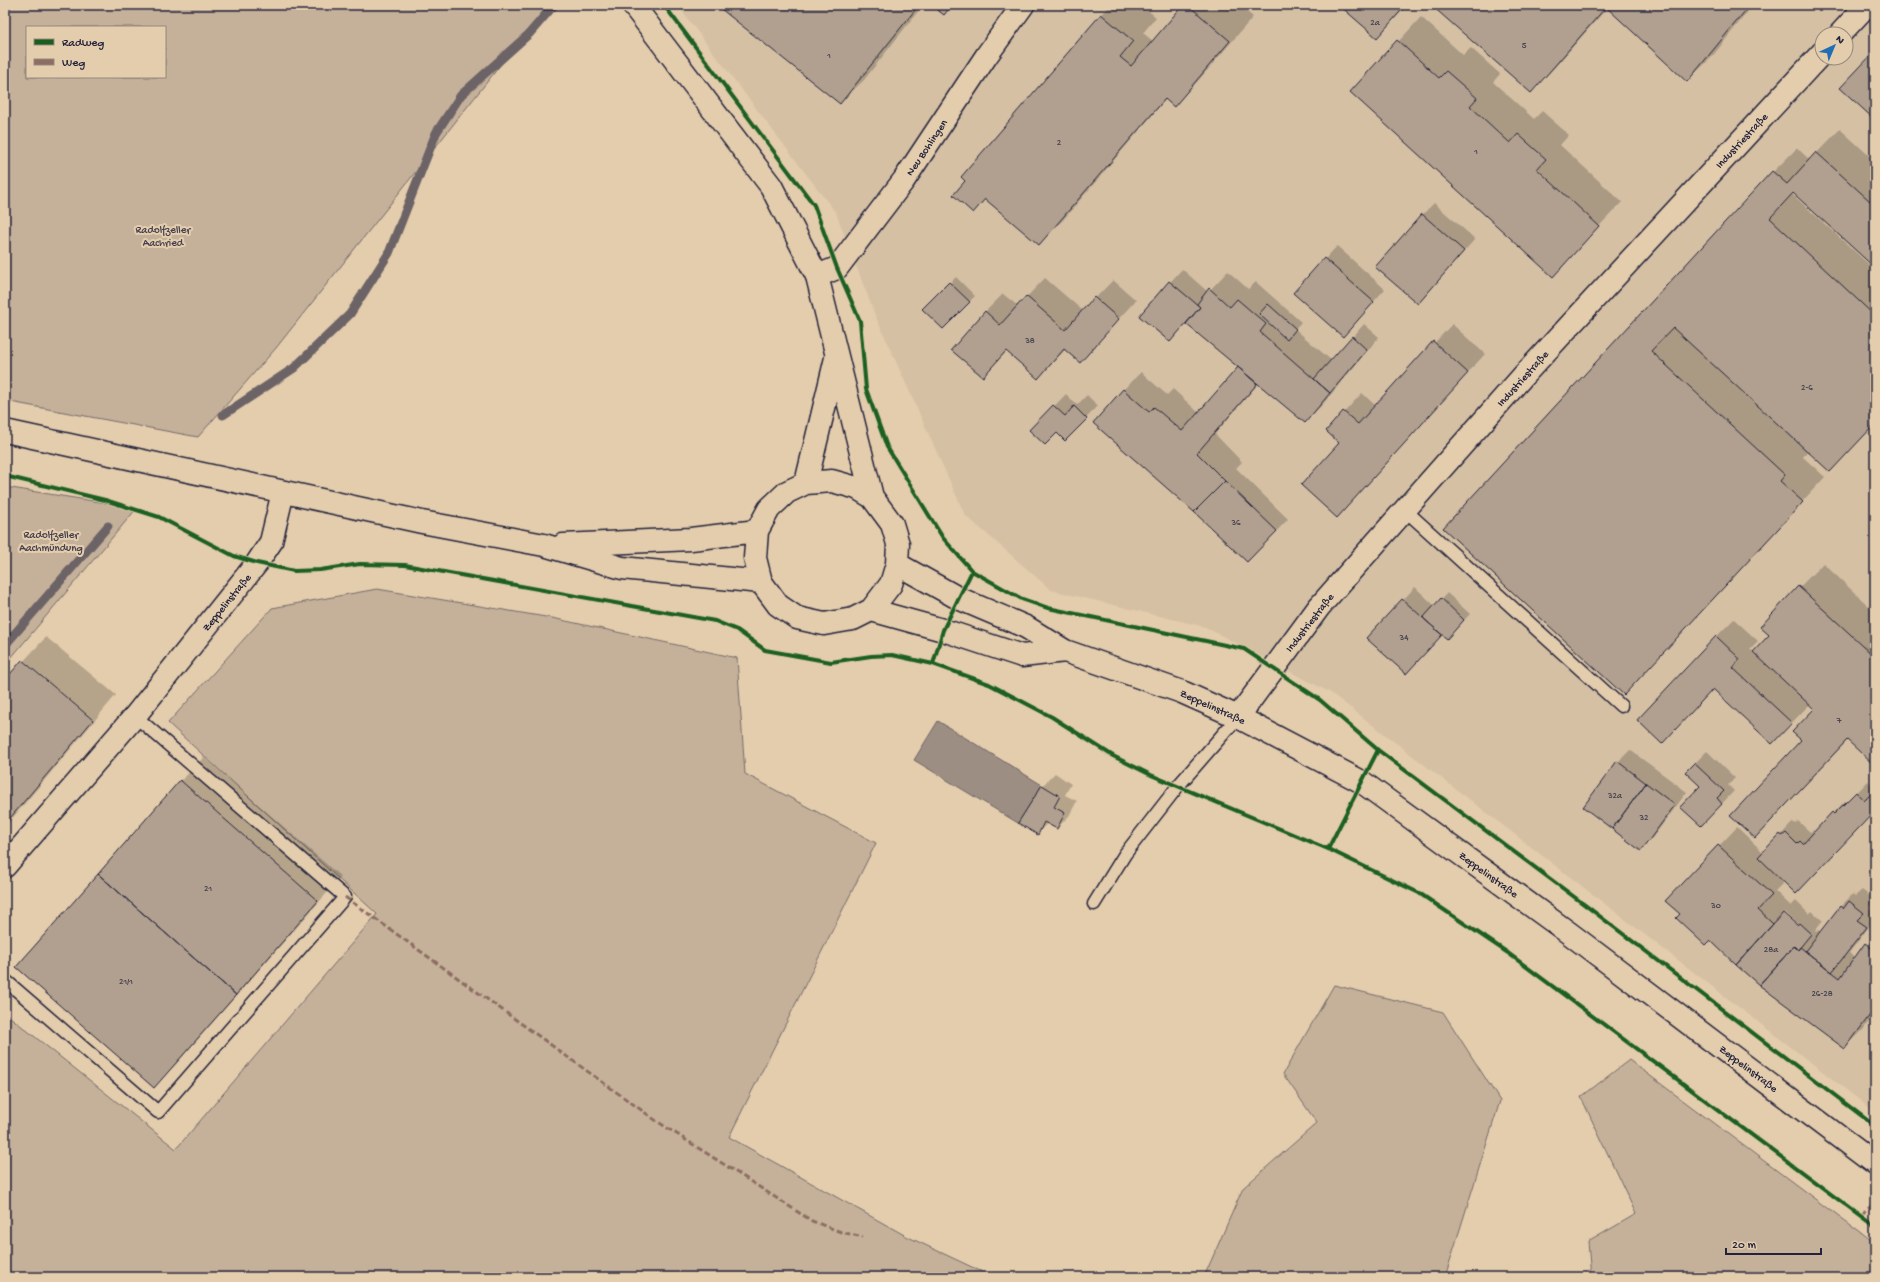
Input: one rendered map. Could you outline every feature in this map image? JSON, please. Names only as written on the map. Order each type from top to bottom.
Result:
[{"type":"main road","points":[[633,5],[771,186],[817,276],[872,497]]},
{"type":"main road","name":"Neu Bohlingen","points":[[817,276],[837,268],[842,262],[904,180],[987,55],[1023,5]]},
{"type":"main road","points":[[1847,26],[1867,5]]},
{"type":"main road","name":"Industriestraße","points":[[1238,716],[1319,607],[1524,374],[1814,62]]},
{"type":"main road","points":[[806,483],[837,353]]},
{"type":"main road","points":[[5,432],[414,520],[544,545],[622,568],[761,582]]},
{"type":"main road","points":[[832,481],[857,488],[872,497],[892,524],[898,544],[897,564],[891,584],[871,610],[853,620],[824,624],[797,618],[778,605],[761,582],[755,558],[758,531],[769,509],[787,492],[806,483],[832,481]]},
{"type":"main road","name":"Zeppelinstraße","points":[[5,866],[135,716],[257,563],[271,542],[283,492]]},
{"type":"main road","points":[[544,545],[691,539],[758,531]]},
{"type":"main road","name":"Zeppelinstraße","points":[[897,564],[958,598],[1026,627],[1065,651],[1182,692],[1238,716],[1308,752],[1368,786],[1569,933],[1875,1164]]},
{"type":"main road","name":"Zeppelinstraße","points":[[871,610],[944,630],[1022,656],[1065,651]]},
{"type":"lane","points":[[1405,510],[1620,706]]},
{"type":"lane","points":[[5,980],[158,1112],[345,897],[135,716]]},
{"type":"lane","points":[[1094,904],[1129,848],[1178,786],[1238,716]]},
{"type":"shaded area","points":[[677,5],[1875,5],[1875,1112],[1331,693],[1205,627],[1051,590],[965,515],[875,315],[836,213]]},
{"type":"shaded area","points":[[938,721],[1042,785],[1018,823],[914,760]]},
{"type":"green space","name":"Radolfzeller Aachried","points":[[5,5],[548,5],[276,348],[198,437],[5,401]]},
{"type":"green space","name":"Radolfzeller Aachmündung","points":[[5,487],[137,508],[5,665]]},
{"type":"green space","points":[[377,589],[552,618],[737,658],[745,774],[876,843],[729,1137],[906,1236],[993,1277],[5,1277],[5,1013],[176,1149],[377,914],[168,723],[272,608]]},
{"type":"green space","points":[[1334,985],[1443,1012],[1500,1101],[1445,1277],[1204,1277],[1243,1188],[1317,1123],[1283,1074]]},
{"type":"green space","points":[[1629,1060],[1875,1244],[1875,1277],[1591,1277],[1588,1242],[1636,1214],[1581,1097]]},
{"type":"building","points":[[716,5],[919,5],[840,104]]},
{"type":"building","points":[[931,5],[952,5],[944,15]]},
{"type":"building","points":[[1183,5],[1188,5],[1230,41],[1174,107],[1165,99],[1039,245],[985,199],[973,213],[953,195],[965,181],[961,177],[1101,14],[1133,41],[1120,57],[1131,66]]},
{"type":"building","points":[[1339,5],[1406,5],[1377,38]]},
{"type":"building","points":[[1431,5],[1750,5],[1687,82],[1606,7],[1531,93]]},
{"type":"building","points":[[1397,40],[1439,78],[1446,71],[1477,98],[1470,106],[1510,143],[1518,134],[1546,159],[1537,169],[1599,226],[1553,277],[1350,92]]},
{"type":"building","points":[[1875,51],[1875,120],[1840,88]]},
{"type":"building","points":[[1816,152],[1870,201],[1875,196],[1875,268],[1793,193],[1770,218],[1875,316],[1875,424],[1830,472],[1673,328],[1651,351],[1785,475],[1780,481],[1803,502],[1624,695],[1443,528],[1772,171],[1787,184]]},
{"type":"building","points":[[1422,214],[1464,251],[1418,304],[1375,267]]},
{"type":"building","points":[[1324,258],[1374,302],[1343,337],[1293,293]]},
{"type":"building","points":[[1169,281],[1200,307],[1170,342],[1139,316]]},
{"type":"building","points":[[949,282],[970,302],[943,329],[922,309]]},
{"type":"building","points":[[1209,288],[1230,307],[1237,299],[1266,324],[1260,332],[1330,393],[1305,423],[1186,324],[1200,307],[1197,304]]},
{"type":"building","points":[[1026,296],[1065,330],[1094,297],[1119,319],[1080,363],[1064,349],[1038,379],[1006,351],[983,377],[951,350],[985,311],[1000,325]]},
{"type":"building","points":[[1268,304],[1296,329],[1287,340],[1259,314]]},
{"type":"building","points":[[1352,336],[1367,350],[1330,393],[1314,379]]},
{"type":"building","points":[[1433,341],[1468,373],[1337,518],[1301,485],[1339,443],[1326,431],[1343,411],[1358,424]]},
{"type":"building","points":[[1238,367],[1257,384],[1197,453],[1225,481],[1194,512],[1093,423],[1123,389],[1149,412],[1154,407],[1182,431]]},
{"type":"building","points":[[1053,405],[1065,416],[1074,406],[1087,419],[1065,441],[1057,433],[1045,445],[1029,430]]},
{"type":"building","points":[[1225,481],[1277,531],[1247,562],[1194,512]]},
{"type":"building","points":[[1798,586],[1875,657],[1875,766],[1847,740],[1755,838],[1730,816],[1801,740],[1792,732],[1814,709],[1753,652],[1769,635],[1760,627]]},
{"type":"building","points":[[1441,598],[1464,620],[1447,639],[1423,618]]},
{"type":"building","points":[[1402,599],[1442,635],[1406,674],[1366,638]]},
{"type":"building","points":[[1716,636],[1740,659],[1733,668],[1792,723],[1772,744],[1713,689],[1662,744],[1637,720]]},
{"type":"building","points":[[22,660],[93,720],[5,824],[5,680]]},
{"type":"building","points":[[1617,761],[1646,783],[1612,829],[1583,807]]},
{"type":"building","points":[[1694,763],[1724,791],[1717,798],[1722,804],[1701,826],[1680,807],[1700,786],[1685,772]]},
{"type":"building","points":[[180,780],[318,901],[236,995],[98,874]]},
{"type":"building","points":[[1646,783],[1675,805],[1641,851],[1612,829]]},
{"type":"building","points":[[1042,785],[1060,796],[1054,807],[1065,813],[1057,829],[1044,822],[1038,835],[1018,823]]},
{"type":"building","points":[[1875,790],[1875,811],[1796,894],[1758,857],[1780,834],[1782,836],[1786,833],[1797,844],[1800,841],[1803,844],[1832,812],[1834,814],[1856,792],[1864,801]]},
{"type":"building","points":[[1718,845],[1772,895],[1758,910],[1773,924],[1736,965],[1710,940],[1705,945],[1676,918],[1680,914],[1665,901]]},
{"type":"building","points":[[98,874],[236,995],[154,1088],[16,967]]},
{"type":"building","points":[[1849,901],[1864,913],[1857,920],[1867,927],[1832,972],[1805,951],[1840,906],[1843,909]]},
{"type":"building","points":[[1783,913],[1797,925],[1799,923],[1811,934],[1798,950],[1794,946],[1759,985],[1736,965]]},
{"type":"building","points":[[1865,943],[1875,951],[1875,998],[1872,1001],[1875,1004],[1875,1008],[1845,1049],[1759,985],[1794,946],[1798,950],[1800,947],[1840,978]]},
{"type":"waterway","points":[[223,415],[294,368],[350,314],[389,253],[436,133],[461,95],[529,34],[554,5]]},
{"type":"waterway","points":[[5,645],[108,526]]},
{"type":"marked path","points":[[345,897],[658,1122],[812,1221],[841,1232],[863,1237]]},
{"type":"marked path","points":[[1863,1217],[1875,1200]]},
{"type":"cycle path","points":[[664,5],[814,205],[837,268],[860,321],[866,389],[887,447],[943,538],[972,571],[1022,599],[1048,608],[1244,649],[1320,700],[1378,750],[1589,908],[1875,1126]]},
{"type":"cycle path","points":[[5,476],[105,500],[159,517],[234,556],[257,563],[294,571],[320,570],[360,564],[405,565],[715,621],[737,630],[765,650],[831,662],[871,656],[892,655],[933,664],[989,684],[1052,717],[1113,756],[1151,775],[1328,849],[1419,893],[1508,953],[1875,1227]]},
{"type":"cycle path","points":[[933,664],[943,630],[972,571]]},
{"type":"cycle path","points":[[1328,849],[1378,750]]}]
